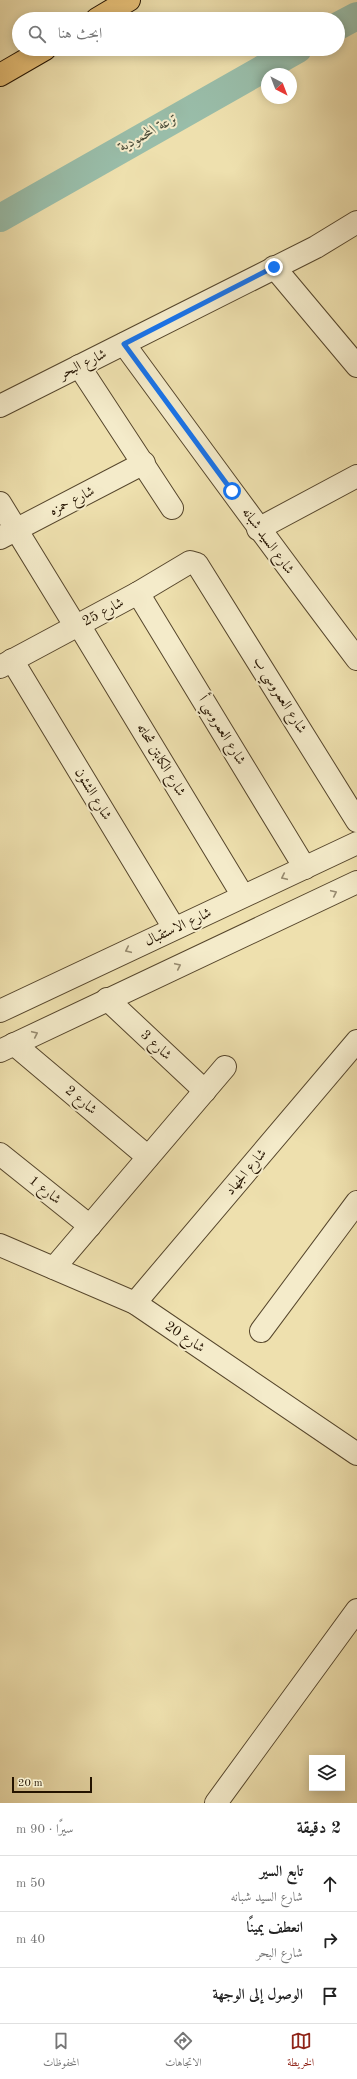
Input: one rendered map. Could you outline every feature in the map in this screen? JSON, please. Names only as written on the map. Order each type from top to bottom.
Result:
[{"type":"main road","points":[[109,12],[129,0]]},
{"type":"main road","points":[[0,75],[33,56]]},
{"type":"street","name":"شارع البحر","points":[[0,406],[316,247],[357,222]]},
{"type":"street","points":[[274,267],[357,366]]},
{"type":"street","name":"شارع السيد شبانه","points":[[124,344],[232,491],[258,529],[357,659]]},
{"type":"street","points":[[79,366],[144,463],[172,508]]},
{"type":"street","name":"شارع حمزه","points":[[8,534],[144,463]]},
{"type":"street","points":[[258,529],[357,476]]},
{"type":"street","name":"شارع الكابتن شحاته","points":[[0,503],[8,534],[77,626],[243,896]]},
{"type":"street","name":"شارع 25","points":[[6,664],[138,593],[190,562],[197,564],[202,570]]},
{"type":"street","name":"شارع العمروسي ب","points":[[202,570],[357,821]]},
{"type":"street","name":"شارع العمروسي أ","points":[[138,593],[305,868]]},
{"type":"street","name":"شارع الشئون","points":[[6,664],[174,928]]},
{"type":"street","name":"شارع الاستقبال","points":[[2,1006],[357,843]]},
{"type":"street","points":[[7,1047],[357,882]]},
{"type":"street","name":"شارع 3","points":[[107,1000],[205,1091]]},
{"type":"street","name":"شارع الجهاد","points":[[135,1303],[357,1041]]},
{"type":"street","name":"شارع 2","points":[[7,1047],[148,1157]]},
{"type":"street","points":[[54,1268],[225,1067]]},
{"type":"street","name":"شارع 1","points":[[0,1154],[90,1226]]},
{"type":"street","points":[[261,1331],[357,1202]]},
{"type":"street","name":"شارع 20","points":[[0,1245],[135,1303],[357,1454]]},
{"type":"street","points":[[216,1803],[357,1610]]},
{"type":"waterway","name":"ترعة المحمودية","points":[[345,22],[357,16]]},
{"type":"waterway","name":"ترعة المحمودية","points":[[0,218],[286,56]]},
{"type":"route","points":[[232,491],[124,344],[274,267]]}]
